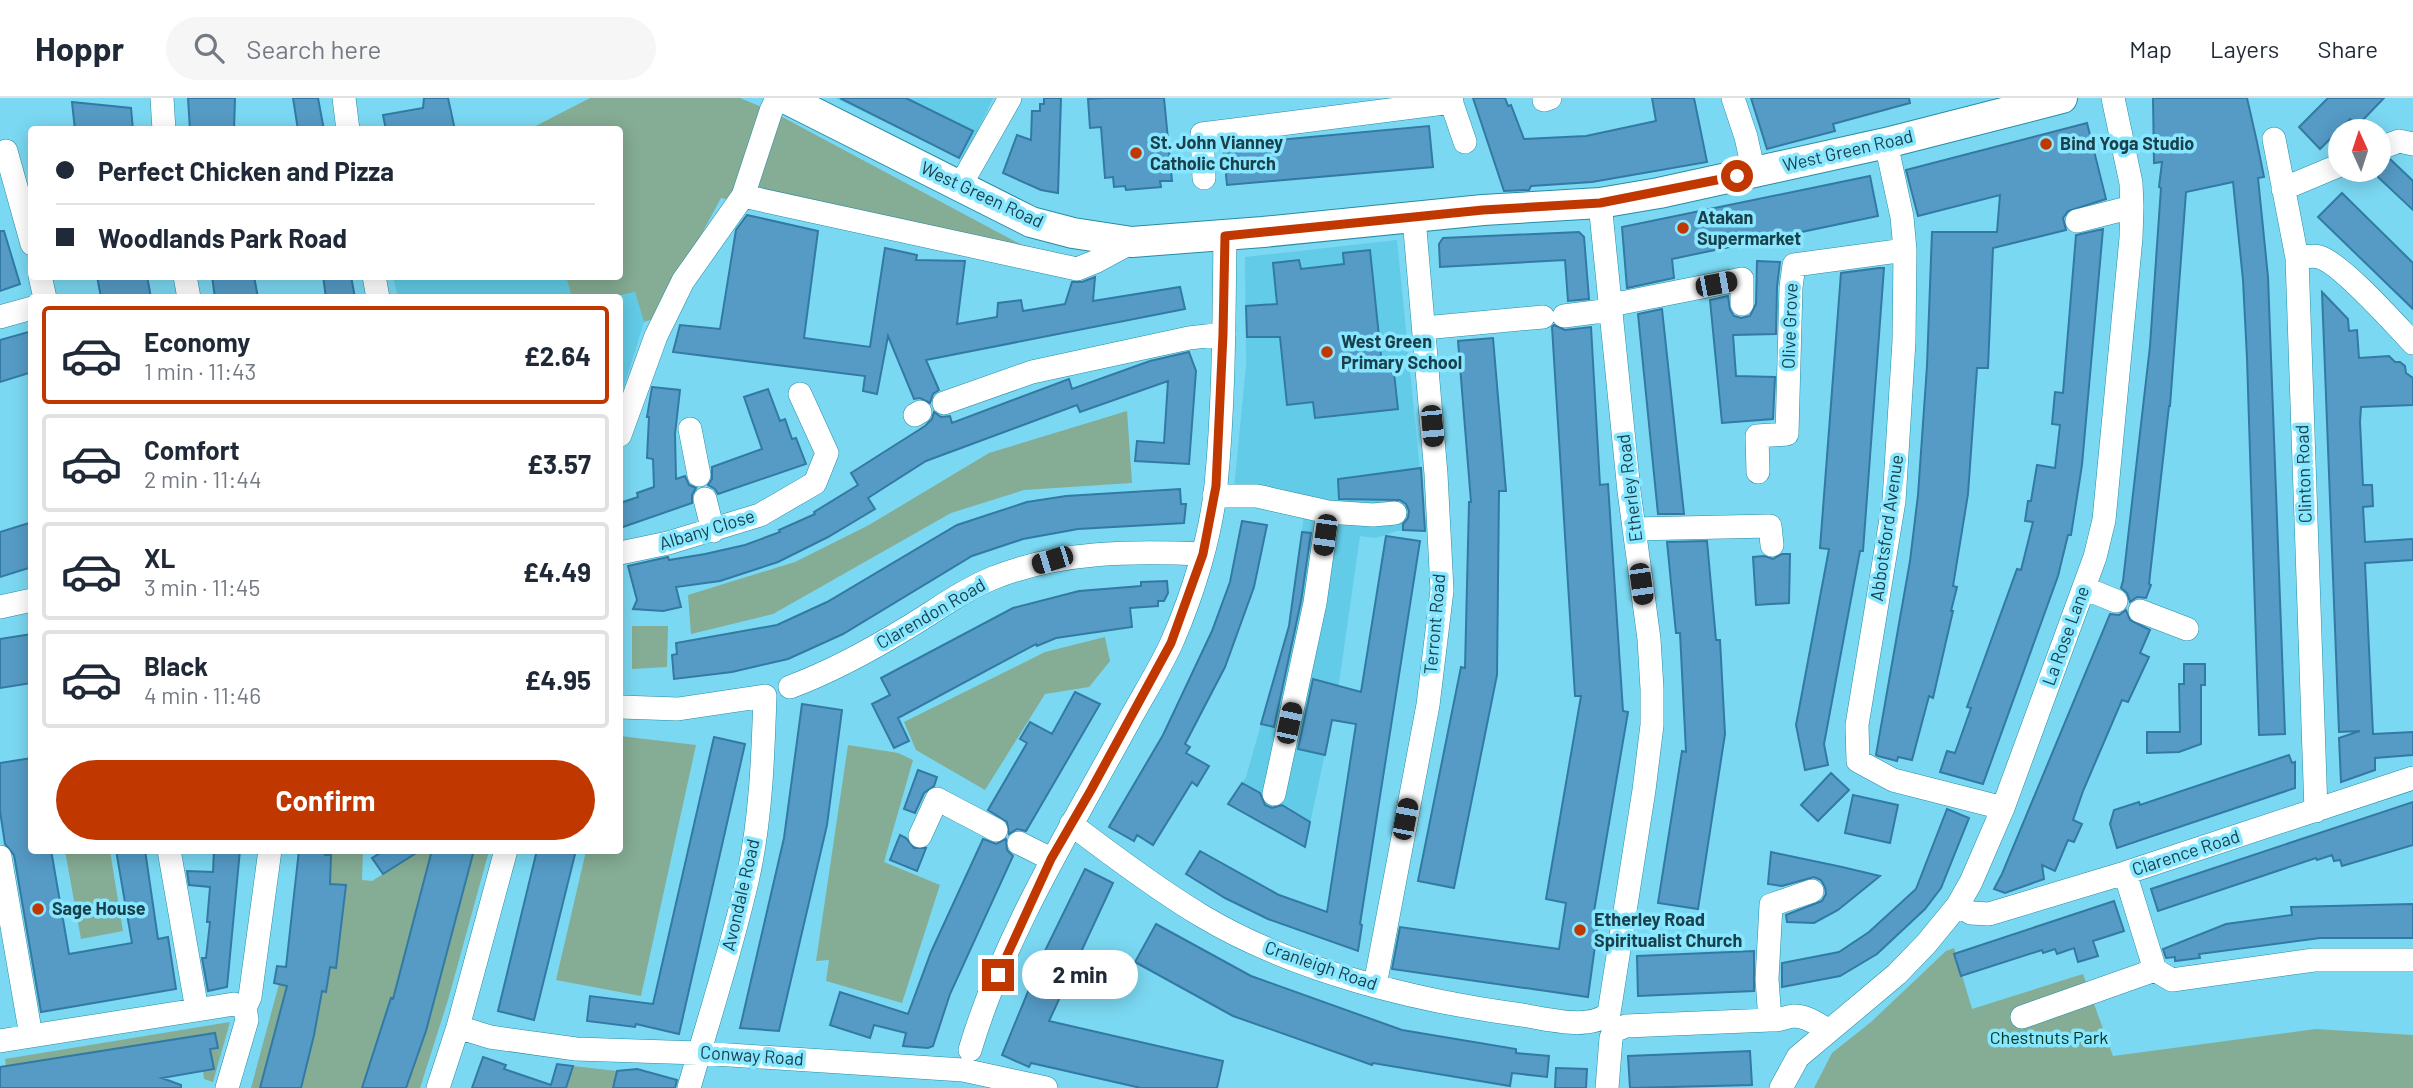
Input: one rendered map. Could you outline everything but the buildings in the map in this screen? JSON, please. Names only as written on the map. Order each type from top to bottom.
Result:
[{"type":"main road","name":"West Green Road","points":[[785,98],[1031,222],[1073,233],[1132,242],[1225,236],[1483,210],[1600,203],[1754,173],[1886,143],[1984,107],[2062,98]]},
{"type":"street","points":[[162,98],[164,126]]},
{"type":"street","points":[[344,98],[348,126]]},
{"type":"street","points":[[623,427],[656,336],[683,281],[743,196],[777,98]]},
{"type":"street","points":[[960,187],[1010,98]]},
{"type":"street","points":[[1733,98],[1754,173]]},
{"type":"street","name":"La Rose Lane","points":[[1781,1088],[1798,1057],[1897,974],[1958,905],[1971,882],[2003,808],[2095,557],[2104,520],[2131,238],[2131,183],[2113,98]]},
{"type":"street","points":[[1204,178],[1202,134],[1451,100],[1465,142]]},
{"type":"street","name":"Clinton Road","points":[[2274,139],[2297,258],[2316,811]]},
{"type":"street","points":[[2391,144],[2399,141],[2413,144]]},
{"type":"street","name":"Abbotsford Avenue","points":[[1886,143],[1902,218],[1905,250],[1904,341],[1894,501],[1857,725],[1858,761],[1893,780],[2003,808]]},
{"type":"street","points":[[6,151],[10,199],[28,236]]},
{"type":"street","points":[[2283,189],[2328,170]]},
{"type":"street","points":[[743,196],[1076,269],[1132,242]]},
{"type":"street","name":"Etherley Road","points":[[1600,203],[1634,529],[1649,639],[1652,689],[1652,725],[1644,790],[1609,1013],[1607,1088]]},
{"type":"street","points":[[2077,221],[2132,207]]},
{"type":"street","name":"Terront Road","points":[[1374,985],[1428,705],[1442,590],[1436,474],[1414,218]]},
{"type":"street","points":[[964,1069],[998,975],[1051,859],[1171,643],[1203,554],[1214,496],[1223,334],[1225,236]]},
{"type":"street","name":"Olive Grove","points":[[1758,472],[1757,436],[1787,434],[1794,265],[1905,250]]},
{"type":"street","points":[[2297,258],[2318,256],[2331,263],[2369,297],[2413,343]]},
{"type":"street","points":[[1424,328],[1554,316],[1611,307],[1742,279],[1742,304]]},
{"type":"street","points":[[0,317],[28,309]]},
{"type":"street","points":[[944,403],[1032,372],[1189,338],[1223,334]]},
{"type":"street","name":"Albany Close","points":[[623,552],[713,531],[760,515],[816,484],[827,453],[800,394]]},
{"type":"street","points":[[690,429],[699,475]]},
{"type":"street","points":[[1214,496],[1257,496],[1328,512],[1373,515],[1395,513]]},
{"type":"street","points":[[705,499],[713,531]]},
{"type":"street","points":[[1274,794],[1315,603],[1328,512]]},
{"type":"street","points":[[1634,529],[1770,526],[1772,545]]},
{"type":"street","name":"Clarendon Road","points":[[790,687],[850,661],[993,578],[1052,560],[1105,553],[1203,554]]},
{"type":"street","points":[[2084,588],[2116,601]]},
{"type":"street","points":[[0,607],[28,601]]},
{"type":"street","points":[[2140,611],[2187,629]]},
{"type":"street","name":"Avondale Road","points":[[623,707],[678,709],[765,696],[760,803],[748,876],[689,1088]]},
{"type":"street","name":"Clarence Road","points":[[1958,905],[1971,913],[1989,914],[2124,873],[2413,778]]},
{"type":"street","points":[[920,836],[937,799],[996,830]]},
{"type":"street","name":"Cranleigh Road","points":[[1071,824],[1191,909],[1240,936],[1283,956],[1374,985],[1486,1010],[1582,1023],[1626,1026],[1775,1021],[1792,1016],[1806,1018],[1828,1030]]},
{"type":"street","points":[[1019,842],[1051,859]]},
{"type":"street","points":[[170,854],[197,1010]]},
{"type":"street","points":[[227,1088],[247,1020],[245,1008],[254,976],[269,854]]},
{"type":"street","points":[[438,1088],[458,1027],[505,854]]},
{"type":"street","points":[[0,857],[31,1036]]},
{"type":"street","points":[[2124,873],[2155,970],[2172,980],[2314,960],[2413,960]]},
{"type":"street","points":[[1798,1057],[1775,1021],[1767,979],[1771,905],[1812,891]]},
{"type":"street","points":[[2022,1017],[2155,970]]},
{"type":"street","points":[[0,1041],[234,1004],[245,1008]]},
{"type":"street","name":"Conway Road","points":[[458,1027],[490,1037],[576,1049],[699,1053],[964,1069],[1046,1088]]},
{"type":"shaded area","points":[[835,98],[993,98],[964,160]]},
{"type":"shaded area","points":[[1397,240],[1426,531],[1397,531],[1376,538],[1360,536],[1337,697],[1305,847],[1228,804],[1246,777],[1289,626],[1304,515],[1234,489],[1246,365],[1245,257]]},
{"type":"shaded area","points":[[394,280],[567,280],[571,294],[397,294]]},
{"type":"shaded area","points":[[635,292],[644,322],[623,389],[623,295]]},
{"type":"green space","points":[[590,98],[740,98],[771,111],[1020,244],[1092,262],[1086,278],[721,198],[656,318],[644,322],[635,292],[623,295],[571,294],[567,280],[623,280],[623,126],[536,126]]},
{"type":"green space","points":[[1127,411],[1132,483],[1024,490],[951,513],[773,614],[691,634],[688,595],[795,562],[869,525],[989,453]]},
{"type":"green space","points":[[632,626],[668,626],[667,667],[632,669]]},
{"type":"green space","points":[[1105,637],[1110,661],[1089,687],[1045,694],[985,790],[916,750],[904,722],[1045,652]]},
{"type":"green space","points":[[623,736],[696,745],[641,996],[556,980],[585,854],[623,854]]},
{"type":"green space","points":[[848,745],[898,753],[913,760],[884,862],[940,885],[902,1003],[826,981],[829,960],[816,961]]},
{"type":"green space","points":[[66,854],[110,854],[123,931],[81,939]]},
{"type":"green space","points":[[363,854],[362,880],[372,881],[415,854],[432,854],[424,881],[439,884],[421,891],[409,938],[424,943],[406,948],[401,968],[416,972],[413,982],[398,977],[394,994],[407,1004],[392,998],[362,1088],[301,1088],[306,1069],[292,1065],[307,1062],[318,1010],[307,989],[327,991],[329,974],[310,971],[311,964],[336,967],[338,947],[320,904],[344,905],[346,885],[321,884],[331,864],[331,855],[325,855]]},
{"type":"green space","points":[[473,854],[488,854],[448,1000],[420,1088],[406,1088],[429,1018]]},
{"type":"green space","name":"Chestnuts Park","points":[[1954,948],[1972,1009],[2083,974],[2113,1056],[2316,1029],[2413,1035],[2413,1088],[1814,1088],[1832,1053],[1871,1022],[1946,951]]},
{"type":"green space","points":[[279,984],[287,986],[260,1088],[251,1088]]},
{"type":"green space","points":[[230,1022],[213,1082],[204,1079],[203,1071],[214,1069],[210,1049],[218,1048],[215,1033],[6,1066],[5,1059]]},
{"type":"green space","points":[[573,1066],[617,1071],[613,1088],[566,1088]]},
{"type":"place","name":"Bind Yoga Studio","points":[[2046,144]]},
{"type":"place","name":"St. John Vianney Catholic Church","points":[[1136,153]]},
{"type":"place","name":"Atakan Supermarket","points":[[1683,228]]},
{"type":"place","name":"West Green Primary School","points":[[1327,352]]},
{"type":"place","name":"Sage House","points":[[38,909]]},
{"type":"place","name":"Etherley Road Spiritualist Church","points":[[1580,930]]},
{"type":"route","points":[[998,975],[1051,859],[1171,643],[1203,554],[1216,486],[1225,236],[1483,210],[1600,203],[1737,176]]}]
